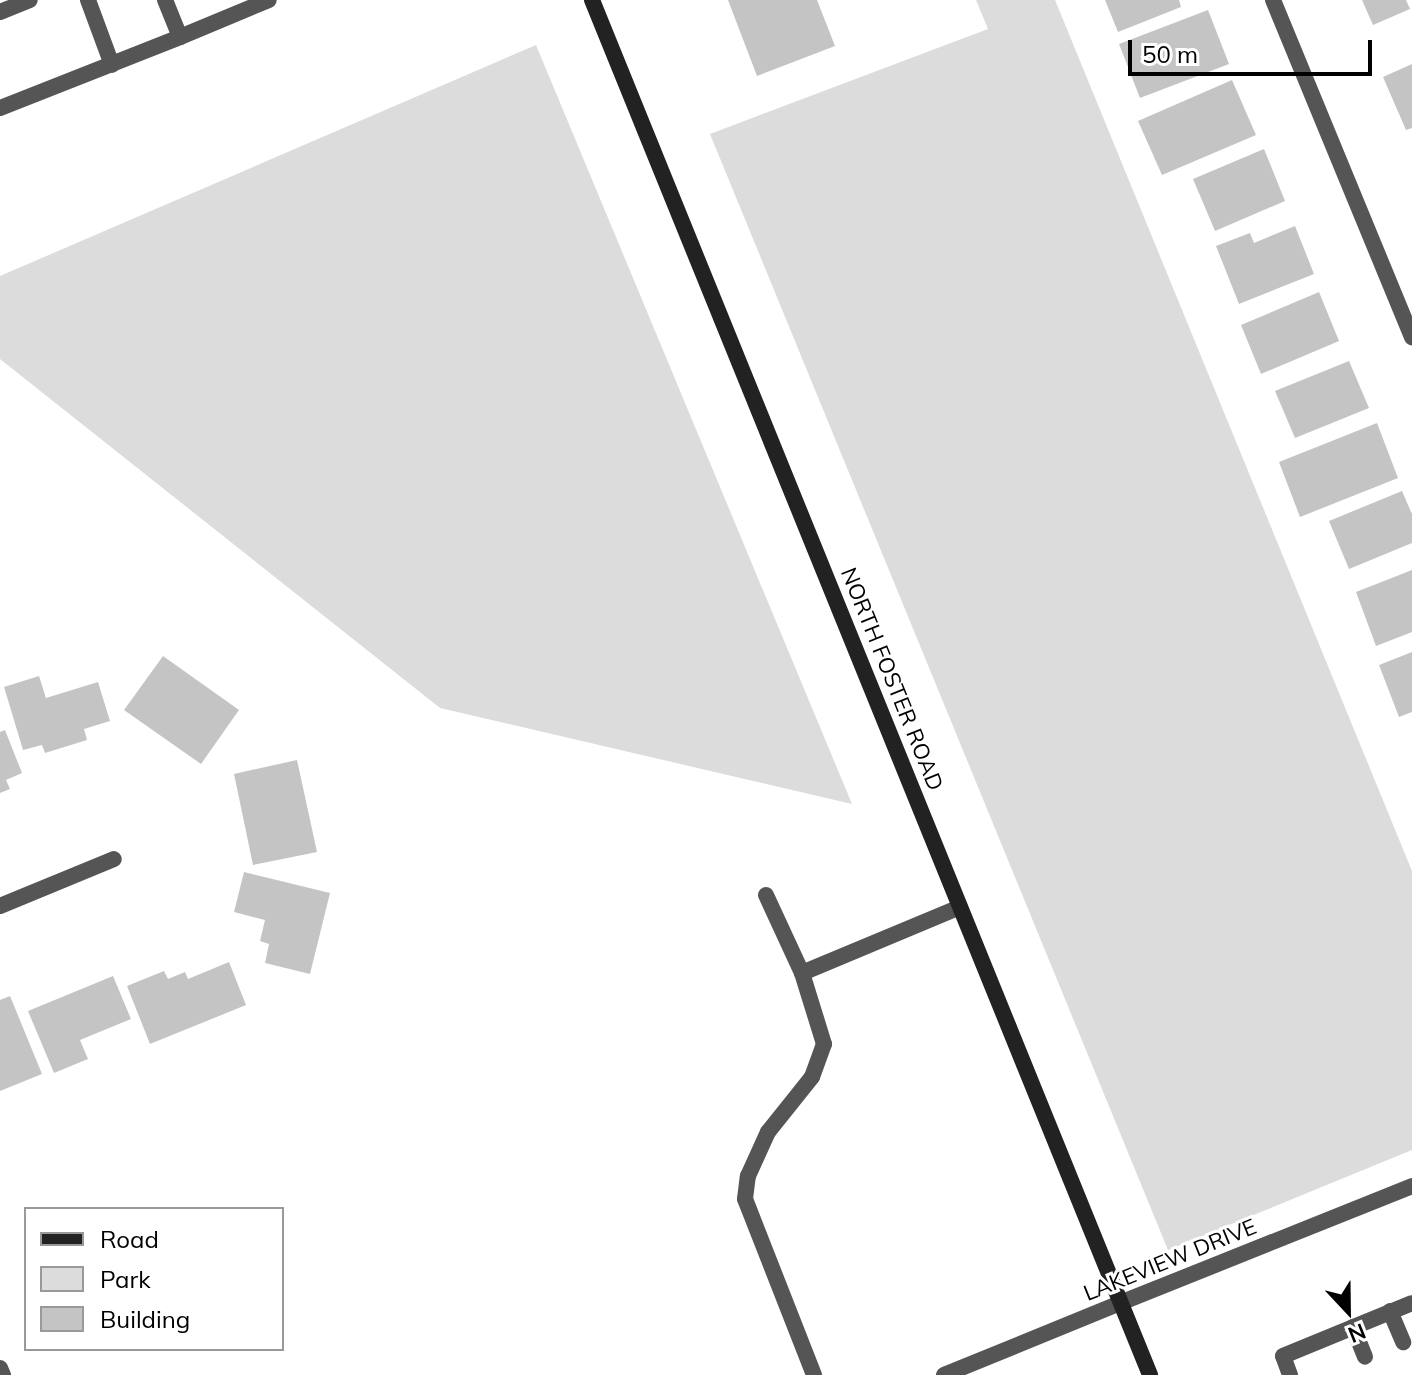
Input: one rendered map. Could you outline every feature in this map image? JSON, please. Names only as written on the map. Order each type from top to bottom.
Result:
[{"type":"main road","name":"NORTH FOSTER ROAD","points":[[592,0],[1150,1375]]},
{"type":"street","points":[[0,12],[30,0]]},
{"type":"street","points":[[88,0],[112,65]]},
{"type":"street","points":[[165,0],[180,37]]},
{"type":"street","points":[[0,108],[269,0]]},
{"type":"street","points":[[1273,0],[1412,338]]},
{"type":"street","points":[[0,906],[114,859]]},
{"type":"street","points":[[766,895],[802,973],[824,1044],[812,1077],[768,1132],[748,1176],[745,1199],[814,1375]]},
{"type":"street","points":[[802,973],[960,907]]},
{"type":"street","name":"LAKEVIEW DRIVE","points":[[944,1375],[1412,1186]]},
{"type":"street","points":[[1290,1375],[1283,1356],[1412,1303]]},
{"type":"street","points":[[1390,1311],[1403,1342]]},
{"type":"street","points":[[1353,1327],[1365,1357]]},
{"type":"street","points":[[0,1368],[3,1375]]},
{"type":"green space","points":[[976,0],[1055,0],[1412,871],[1412,1150],[1168,1250],[710,134],[988,29]]},
{"type":"green space","points":[[536,45],[852,804],[440,708],[0,359],[0,276]]},
{"type":"building","points":[[728,0],[817,0],[835,46],[757,76]]},
{"type":"building","points":[[1105,0],[1179,0],[1181,7],[1118,32]]},
{"type":"building","points":[[1362,0],[1406,0],[1410,9],[1373,25]]},
{"type":"building","points":[[1208,10],[1229,64],[1140,98],[1119,44]]},
{"type":"building","points":[[1412,64],[1412,128],[1406,130],[1383,77]]},
{"type":"building","points":[[1232,80],[1256,135],[1162,175],[1138,121]]},
{"type":"building","points":[[1264,149],[1285,201],[1215,231],[1193,179]]},
{"type":"building","points":[[1295,226],[1314,274],[1239,304],[1216,246],[1250,233],[1254,243]]},
{"type":"building","points":[[1319,292],[1339,341],[1261,374],[1241,325]]},
{"type":"building","points":[[1349,361],[1369,408],[1295,438],[1275,391]]},
{"type":"building","points":[[1377,423],[1398,478],[1300,517],[1279,462]]},
{"type":"building","points":[[1402,491],[1412,514],[1412,543],[1349,569],[1329,521]]},
{"type":"building","points":[[1412,570],[1412,632],[1376,646],[1356,592]]},
{"type":"building","points":[[1412,652],[1412,712],[1399,717],[1379,665]]},
{"type":"building","points":[[163,656],[239,710],[201,764],[124,710]]},
{"type":"building","points":[[39,676],[46,698],[98,682],[110,721],[84,729],[87,740],[45,753],[42,745],[23,750],[4,687]]},
{"type":"building","points":[[5,730],[22,773],[6,780],[10,789],[0,793],[0,732]]},
{"type":"building","points":[[297,760],[317,852],[253,865],[234,774]]},
{"type":"building","points":[[244,872],[330,893],[310,974],[265,963],[269,944],[260,941],[265,920],[234,912]]},
{"type":"building","points":[[229,962],[246,1005],[150,1044],[127,986],[164,971],[168,979],[185,972],[188,979]]},
{"type":"building","points":[[113,976],[131,1019],[80,1040],[88,1059],[54,1073],[28,1011]]},
{"type":"building","points":[[10,996],[42,1074],[0,1091],[0,1000]]}]
